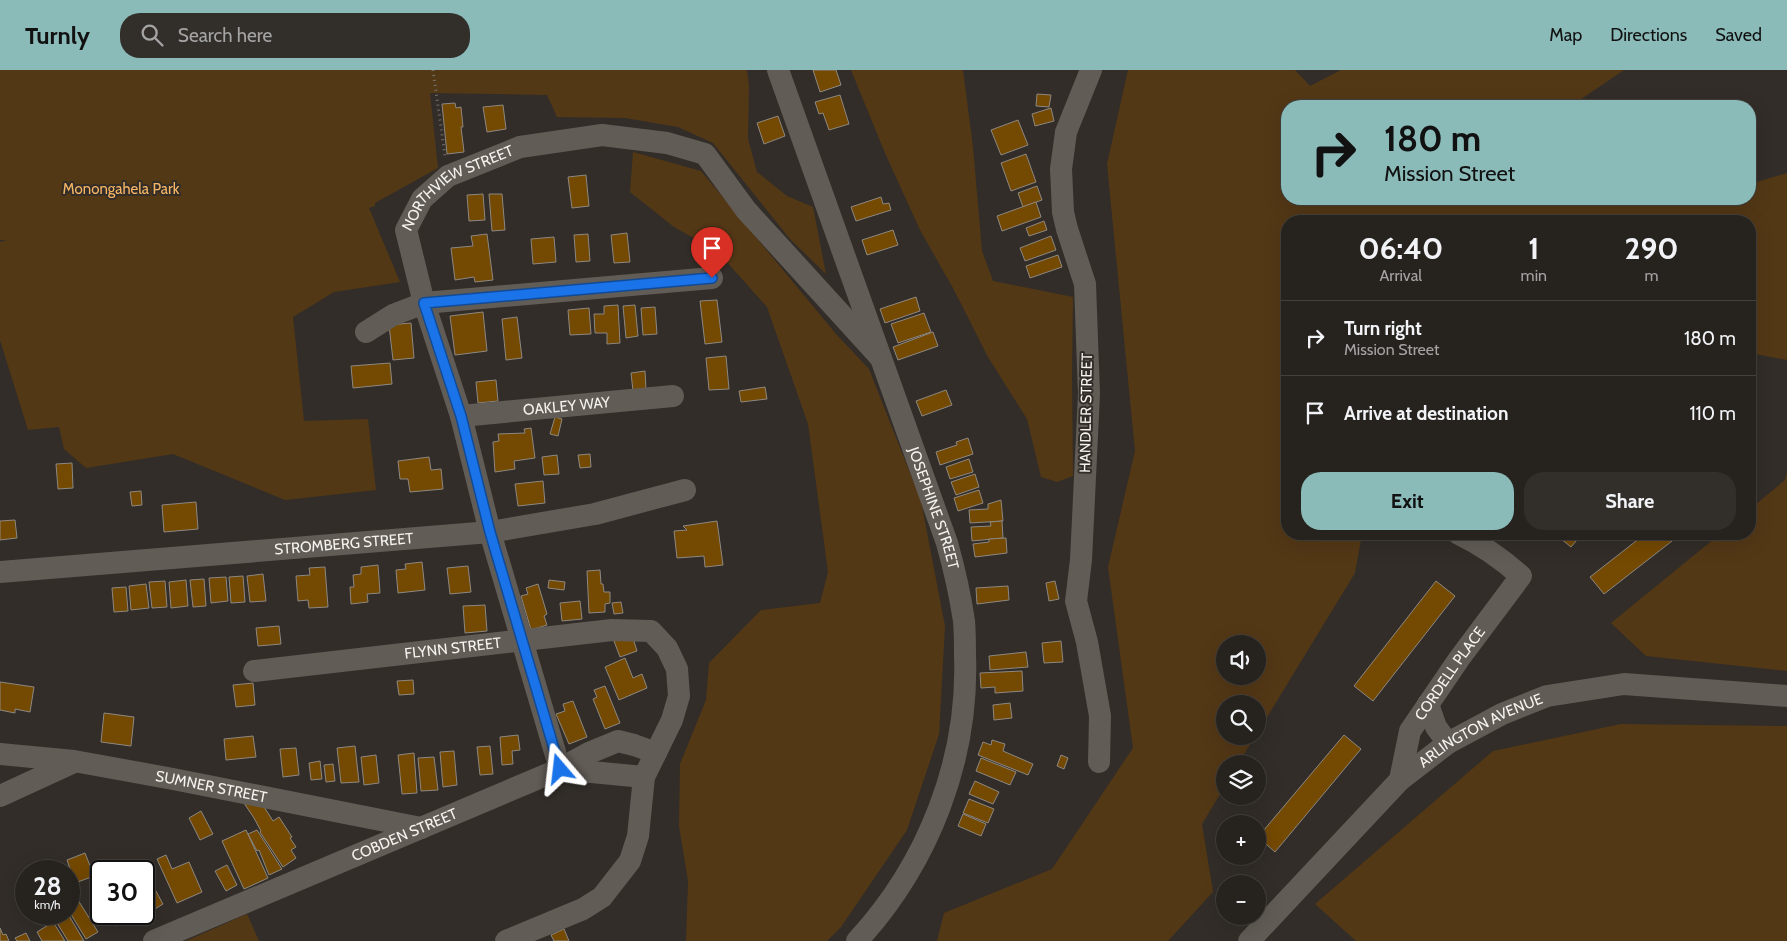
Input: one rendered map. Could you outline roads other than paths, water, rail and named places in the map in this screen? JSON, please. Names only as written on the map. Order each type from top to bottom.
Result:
[{"type":"street","name":"JOSEPHINE STREET","points":[[778,70],[947,543],[955,572],[964,622],[966,682],[964,709],[956,753],[946,791],[934,825],[917,859],[891,900],[857,941]]},
{"type":"street","name":"HANDLER STREET","points":[[1092,70],[1066,132],[1061,169],[1063,212],[1085,284],[1089,394],[1081,560],[1076,601],[1087,642],[1100,716],[1099,762]]},
{"type":"street","name":"NORTHVIEW STREET","points":[[560,769],[490,532],[461,416],[424,303],[406,230],[422,199],[448,176],[520,147],[602,135],[667,143],[706,154],[746,210],[880,357]]},
{"type":"street","points":[[366,332],[393,315],[424,303],[712,278]]},
{"type":"street","name":"OAKLEY WAY","points":[[461,416],[673,396]]},
{"type":"street","name":"STROMBERG STREET","points":[[0,572],[490,532],[595,514],[685,490]]},
{"type":"street","name":"CORDELL PLACE","points":[[1400,780],[1410,731],[1520,576],[1505,562],[1471,540]]},
{"type":"street","name":"FLYNN STREET","points":[[254,671],[522,642],[612,630],[650,631],[667,648],[677,670],[680,696],[672,720],[656,753]]},
{"type":"street","name":"ARLINGTON AVENUE","points":[[1249,941],[1400,780],[1448,743],[1502,714],[1547,696],[1624,684],[1787,696]]},
{"type":"street","points":[[1428,704],[1436,727],[1448,743]]},
{"type":"street","name":"COBDEN STREET","points":[[154,941],[560,769],[588,753],[618,741],[656,753]]},
{"type":"street","points":[[506,941],[583,909],[602,897],[630,861],[638,836],[644,777],[656,753]]},
{"type":"street","name":"SUMNER STREET","points":[[0,754],[74,761],[421,828]]},
{"type":"street","points":[[0,796],[74,761]]},
{"type":"street","points":[[560,769],[644,777]]},
{"type":"park label","name":"Monongahela Park","points":[[121,189]]}]
